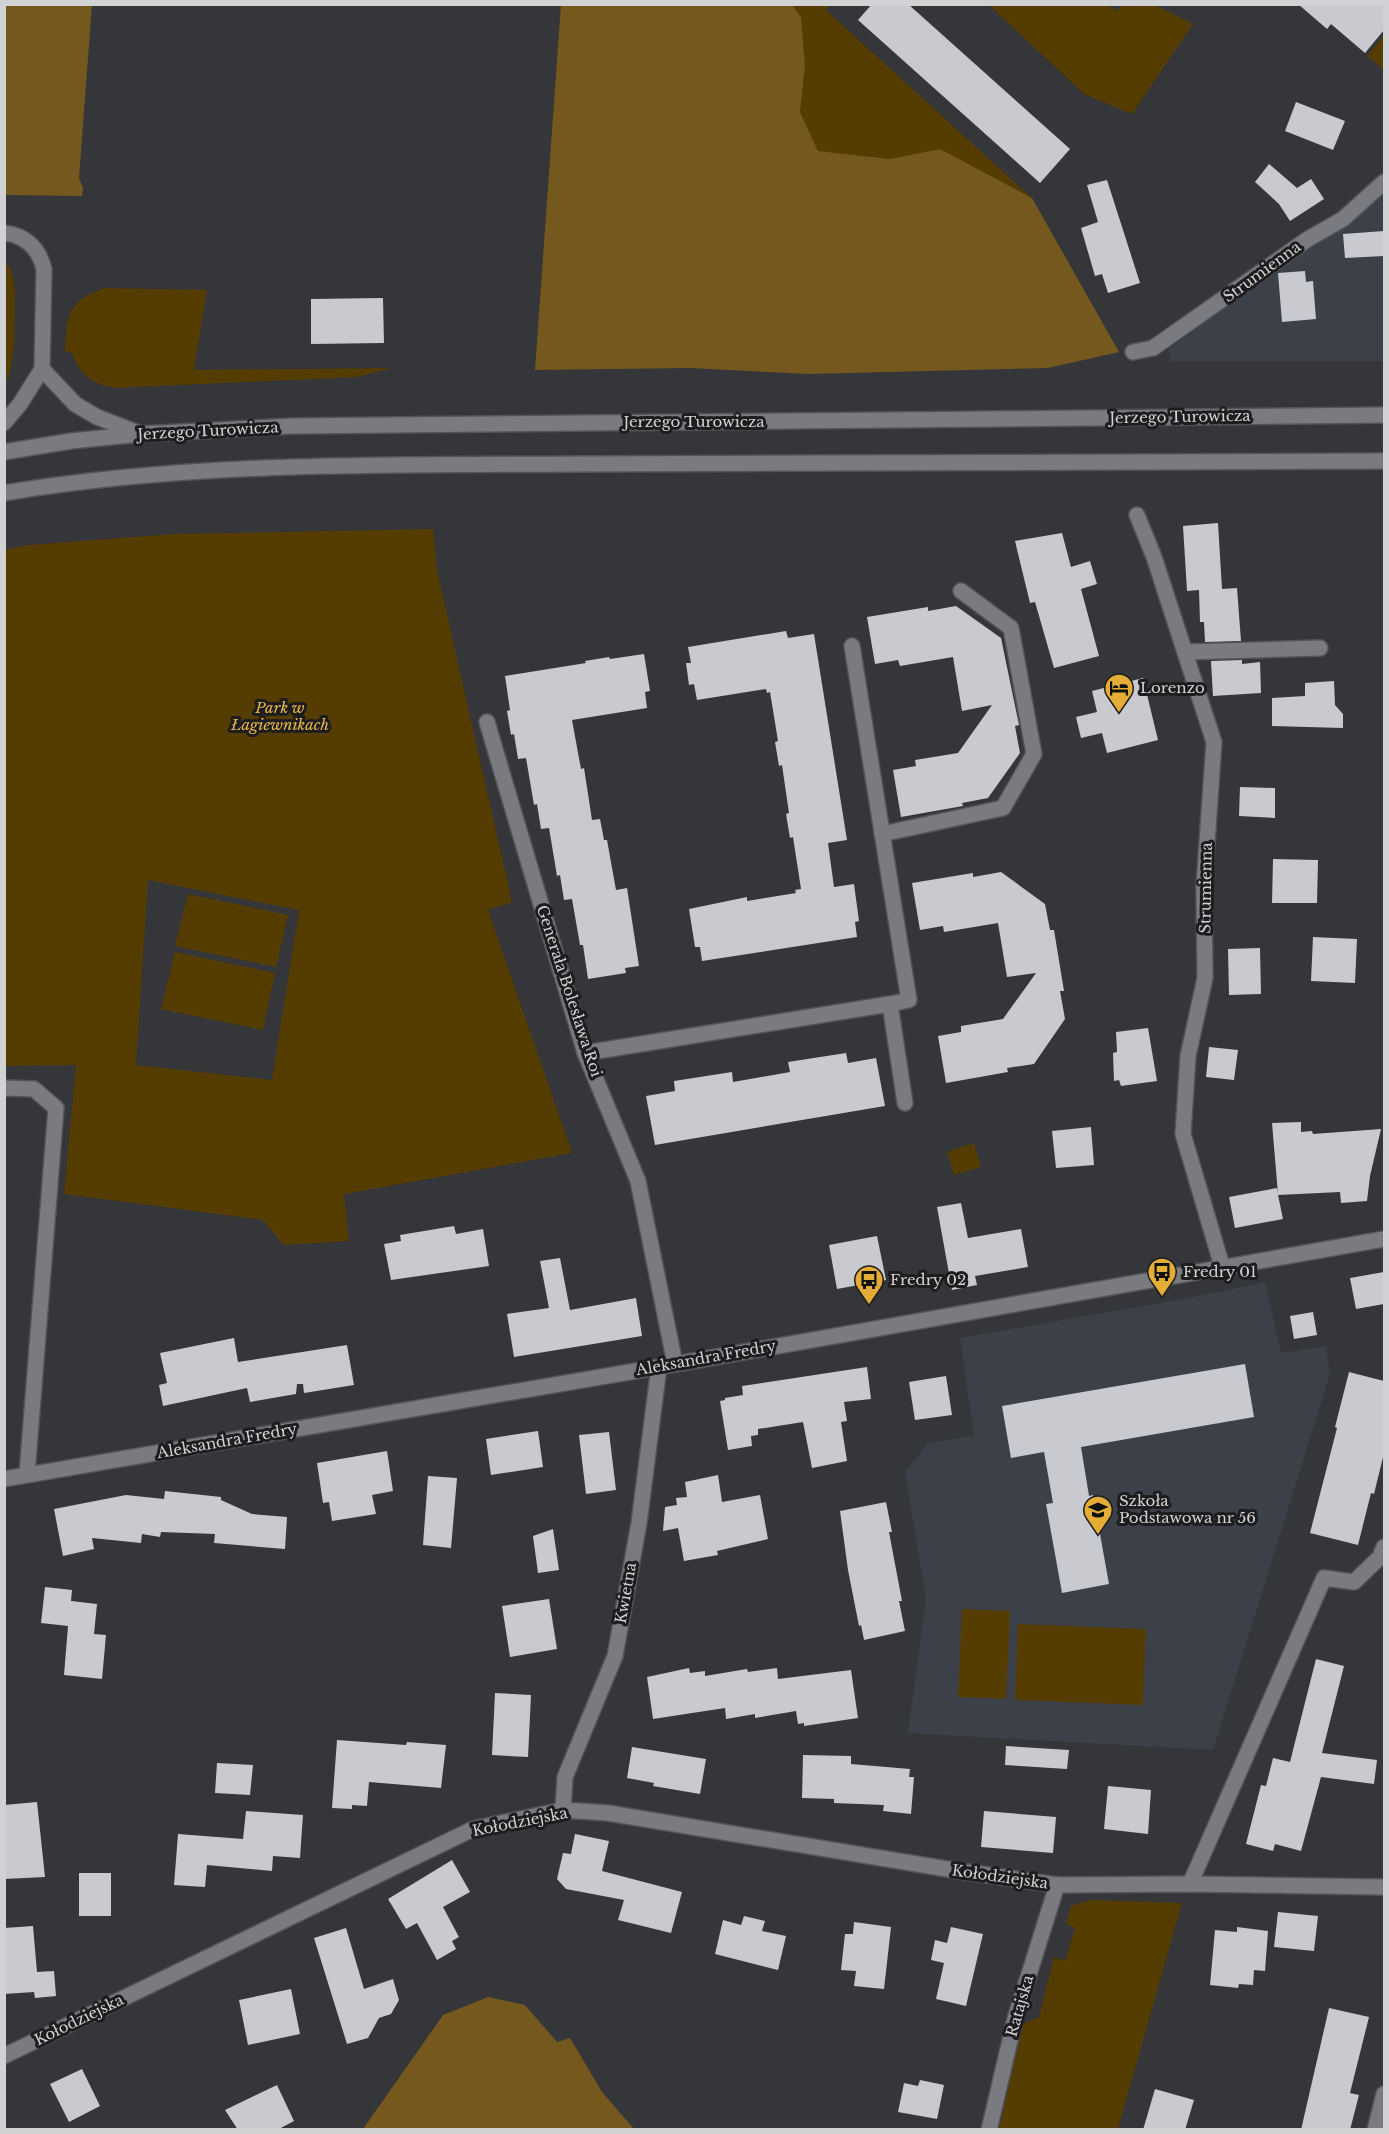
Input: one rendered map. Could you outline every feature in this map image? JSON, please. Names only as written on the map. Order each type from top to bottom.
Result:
[{"type":"street","name":"Strumienna","points":[[1132,352],[1154,348],[1308,239],[1343,219],[1384,182]]},
{"type":"street","points":[[4,233],[23,238],[31,244],[41,259],[44,269],[42,369],[20,404],[4,423]]},
{"type":"street","points":[[42,369],[75,404],[97,417],[141,434]]},
{"type":"street","name":"Jerzego Turowicza","points":[[4,452],[71,441],[141,434],[351,425],[1384,415]]},
{"type":"street","points":[[4,493],[168,474],[310,467],[920,462],[1384,462]]},
{"type":"street","name":"Strumienna","points":[[1137,515],[1154,557],[1214,742],[1204,886],[1205,978],[1188,1056],[1183,1134],[1222,1266]]},
{"type":"street","points":[[882,834],[1003,808],[1034,754],[1011,628],[961,591]]},
{"type":"street","points":[[585,1053],[909,1000],[852,646]]},
{"type":"street","points":[[1185,652],[1320,648]]},
{"type":"street","name":"Generała Bolesława Roi","points":[[487,722],[585,1053],[639,1181],[675,1364]]},
{"type":"street","points":[[890,1004],[905,1103]]},
{"type":"street","points":[[4,1088],[34,1089],[56,1108],[27,1474]]},
{"type":"street","name":"Aleksandra Fredry","points":[[4,1479],[659,1367],[1384,1239]]},
{"type":"street","name":"Kwietna","points":[[563,1810],[565,1777],[615,1656],[639,1523],[659,1367]]},
{"type":"street","points":[[1190,1884],[1324,1578],[1354,1582],[1380,1557],[1384,1547]]},
{"type":"street","name":"Kołodziejska","points":[[4,2056],[473,1829],[563,1810],[608,1813],[952,1870],[1057,1885],[1190,1884],[1384,1887]]},
{"type":"street","name":"Ratajska","points":[[989,2130],[1015,2019],[1057,1885]]},
{"type":"street","points":[[1375,2130],[1384,2094]]},
{"type":"shaded area","points":[[5,4],[92,5],[79,178],[83,188],[82,196],[5,195]]},
{"type":"shaded area","points":[[561,4],[792,5],[801,17],[805,66],[800,112],[818,151],[890,159],[940,149],[1032,198],[1119,352],[1048,368],[809,374],[690,368],[535,370]]},
{"type":"shaded area","points":[[1384,188],[1384,361],[1170,361],[1169,349]]},
{"type":"shaded area","name":"Szkoła Podstawowa nr 56","points":[[1265,1282],[1281,1353],[1326,1346],[1330,1374],[1213,1750],[908,1733],[926,1598],[905,1472],[928,1443],[974,1436],[960,1338],[1210,1294]]},
{"type":"shaded area","points":[[488,1997],[525,2005],[557,2042],[570,2038],[602,2092],[634,2129],[363,2129],[443,2015]]},
{"type":"green space","points":[[792,5],[830,5],[826,10],[1032,198],[940,149],[891,159],[818,151],[800,112],[805,66],[801,18]]},
{"type":"green space","points":[[989,5],[1108,5],[1117,11],[1122,5],[1155,5],[1193,24],[1132,114],[1084,94]]},
{"type":"green space","points":[[1384,35],[1384,70],[1367,56]]},
{"type":"green space","points":[[5,262],[11,269],[15,285],[13,285],[15,325],[12,362],[5,384]]},
{"type":"green space","points":[[105,288],[207,290],[194,370],[392,368],[357,377],[115,388],[99,384],[87,377],[71,352],[65,352],[66,328],[76,304],[83,298]]},
{"type":"green space","name":"Park w Łagiewnikach","points":[[433,529],[437,570],[512,902],[488,910],[572,1153],[344,1194],[349,1241],[284,1245],[263,1220],[64,1194],[76,1065],[5,1066],[5,550],[28,545],[174,534]],"holes":[[[148,880],[299,910],[272,1080],[136,1065]]]},
{"type":"green space","points":[[188,894],[288,915],[276,967],[175,946]]},
{"type":"green space","points":[[175,952],[275,973],[263,1030],[161,1009]]},
{"type":"green space","points":[[974,1143],[981,1167],[954,1175],[947,1152]]},
{"type":"green space","points":[[962,1609],[1010,1611],[1006,1699],[958,1697]]},
{"type":"green space","points":[[1018,1624],[1146,1629],[1143,1705],[1015,1700]]},
{"type":"green space","points":[[1090,1900],[1182,1903],[1118,2129],[999,2129],[1023,2024],[1039,2017],[1054,1957],[1065,1961],[1075,1928],[1066,1924],[1071,1906]]},
{"type":"building","points":[[872,4],[908,4],[1070,149],[1040,183],[858,20]]},
{"type":"building","points":[[1298,4],[1384,4],[1384,30],[1365,53],[1331,24],[1327,29]]},
{"type":"building","points":[[1296,102],[1345,121],[1333,150],[1285,131]]},
{"type":"building","points":[[1269,164],[1297,188],[1311,179],[1324,199],[1290,221],[1279,204],[1255,182]]},
{"type":"building","points":[[1107,180],[1140,283],[1108,293],[1102,274],[1095,276],[1081,228],[1098,222],[1087,185]]},
{"type":"building","points":[[1384,231],[1384,256],[1345,258],[1343,234]]},
{"type":"building","points":[[1305,271],[1306,282],[1313,281],[1316,319],[1282,322],[1278,273]]},
{"type":"building","points":[[383,298],[384,343],[311,344],[311,299]]},
{"type":"building","points":[[1218,523],[1222,589],[1237,588],[1241,641],[1205,642],[1204,622],[1200,622],[1199,590],[1187,591],[1183,526]]},
{"type":"building","points":[[1062,533],[1071,567],[1090,561],[1097,584],[1081,589],[1099,656],[1054,668],[1035,602],[1030,603],[1015,541]]},
{"type":"building","points":[[956,606],[1001,638],[1019,725],[1015,726],[1020,753],[988,798],[962,803],[963,806],[901,817],[893,770],[916,766],[915,760],[958,753],[992,705],[962,711],[953,657],[900,666],[898,660],[875,664],[867,617],[928,607],[928,611]]},
{"type":"building","points":[[786,631],[788,638],[814,634],[847,840],[828,843],[834,887],[854,884],[859,921],[855,922],[857,937],[702,961],[700,947],[695,947],[689,909],[747,897],[747,901],[796,893],[795,890],[801,889],[793,837],[790,838],[786,814],[789,813],[782,765],[779,766],[775,742],[778,741],[770,692],[767,693],[766,689],[697,700],[694,684],[689,685],[686,663],[691,663],[688,647]]},
{"type":"building","points":[[644,654],[650,691],[645,692],[647,708],[572,720],[581,769],[584,768],[592,820],[600,819],[604,840],[607,840],[616,890],[627,888],[639,966],[625,968],[626,973],[588,979],[572,899],[564,900],[560,875],[557,876],[549,828],[541,829],[537,804],[534,805],[526,758],[518,759],[514,734],[511,735],[505,676],[609,657],[610,659]]},
{"type":"building","points":[[1242,660],[1242,664],[1260,662],[1261,693],[1213,696],[1211,661]]},
{"type":"building","name":"Lorenzo","points":[[1143,678],[1158,740],[1107,753],[1102,733],[1081,738],[1076,717],[1097,712],[1092,691]]},
{"type":"building","points":[[1334,681],[1335,705],[1343,714],[1343,728],[1272,726],[1272,698],[1305,696],[1305,683]]},
{"type":"building","points":[[1240,787],[1275,788],[1275,818],[1239,816]]},
{"type":"building","points":[[1273,859],[1318,860],[1317,903],[1272,903]]},
{"type":"building","points":[[1001,872],[1045,904],[1050,930],[1054,930],[1064,991],[1060,991],[1065,1019],[1034,1064],[1007,1068],[1008,1072],[946,1083],[938,1036],[961,1032],[961,1026],[1003,1019],[1036,973],[1007,977],[998,923],[944,932],[943,926],[920,930],[912,883],[973,873],[973,877]]},
{"type":"building","points":[[1313,937],[1357,939],[1355,983],[1311,981]]},
{"type":"building","points":[[1260,948],[1261,994],[1229,995],[1228,949]]},
{"type":"building","points":[[1148,1028],[1157,1081],[1121,1086],[1119,1080],[1114,1081],[1113,1053],[1117,1052],[1116,1032]]},
{"type":"building","points":[[1209,1047],[1238,1050],[1234,1080],[1206,1077]]},
{"type":"building","points":[[846,1053],[848,1063],[876,1058],[885,1106],[655,1145],[646,1096],[675,1091],[674,1081],[732,1072],[733,1082],[790,1072],[788,1062]]},
{"type":"building","points":[[1301,1122],[1301,1132],[1312,1131],[1313,1134],[1381,1129],[1370,1176],[1367,1201],[1341,1203],[1340,1192],[1278,1195],[1283,1219],[1235,1228],[1229,1197],[1277,1188],[1278,1194],[1272,1123]]},
{"type":"building","points":[[1091,1127],[1094,1165],[1056,1168],[1052,1131]]},
{"type":"building","points":[[961,1203],[968,1238],[1021,1229],[1028,1267],[975,1276],[977,1285],[952,1290],[937,1207]]},
{"type":"building","points":[[454,1226],[456,1234],[483,1229],[489,1266],[391,1280],[384,1244],[401,1241],[400,1235]]},
{"type":"building","points":[[877,1236],[886,1280],[837,1289],[829,1245]]},
{"type":"building","points":[[560,1258],[570,1310],[636,1298],[642,1336],[514,1357],[507,1314],[549,1308],[540,1261]]},
{"type":"building","points":[[1384,1272],[1384,1304],[1356,1309],[1350,1278]]},
{"type":"building","points":[[1313,1312],[1317,1335],[1294,1339],[1290,1316]]},
{"type":"building","points":[[234,1338],[238,1362],[347,1345],[354,1385],[304,1393],[303,1384],[297,1384],[296,1394],[250,1402],[247,1388],[163,1406],[159,1385],[167,1383],[160,1353]]},
{"type":"building","points":[[1245,1364],[1254,1417],[1081,1447],[1089,1496],[1093,1495],[1109,1584],[1062,1593],[1046,1504],[1053,1503],[1044,1452],[1011,1458],[1002,1406]]},
{"type":"building","points":[[867,1367],[871,1399],[844,1402],[847,1421],[841,1422],[847,1461],[812,1468],[803,1422],[758,1429],[758,1435],[751,1436],[752,1446],[728,1450],[720,1401],[743,1395],[742,1386]]},
{"type":"building","points":[[1349,1372],[1384,1381],[1384,1453],[1358,1545],[1310,1533]]},
{"type":"building","points":[[946,1376],[952,1415],[915,1420],[909,1382]]},
{"type":"building","points":[[538,1431],[543,1467],[491,1475],[486,1439]]},
{"type":"building","points":[[609,1432],[616,1490],[586,1494],[579,1435]]},
{"type":"building","points":[[387,1451],[393,1491],[372,1495],[376,1514],[332,1521],[329,1502],[323,1503],[317,1463]]},
{"type":"building","points":[[718,1475],[722,1502],[760,1495],[768,1539],[717,1551],[718,1555],[684,1561],[678,1528],[663,1531],[665,1507],[677,1505],[676,1498],[687,1497],[685,1482]]},
{"type":"building","points":[[428,1476],[457,1478],[451,1548],[423,1545]]},
{"type":"building","points":[[165,1491],[221,1497],[221,1500],[252,1514],[287,1517],[285,1549],[214,1543],[215,1534],[161,1532],[160,1537],[142,1534],[141,1543],[92,1538],[94,1549],[63,1556],[54,1509],[126,1495],[164,1499]]},
{"type":"building","points":[[886,1502],[905,1631],[864,1640],[848,1570],[840,1511]]},
{"type":"building","points":[[553,1529],[559,1570],[538,1573],[533,1536]]},
{"type":"building","points":[[45,1587],[72,1590],[71,1601],[97,1604],[94,1634],[106,1635],[102,1679],[64,1675],[68,1626],[41,1623]]},
{"type":"building","points":[[549,1599],[557,1649],[510,1657],[502,1606]]},
{"type":"building","points":[[1316,1659],[1344,1666],[1322,1753],[1377,1760],[1374,1784],[1321,1777],[1301,1851],[1275,1844],[1273,1851],[1246,1844],[1261,1785],[1266,1786],[1273,1758],[1290,1762]]},
{"type":"building","points":[[689,1668],[690,1673],[705,1671],[705,1676],[747,1669],[748,1672],[777,1668],[778,1679],[851,1670],[858,1718],[804,1726],[804,1723],[798,1724],[796,1711],[755,1718],[755,1714],[726,1719],[725,1708],[653,1719],[647,1677]]},
{"type":"building","points":[[495,1693],[531,1695],[528,1757],[492,1755]]},
{"type":"building","points":[[337,1740],[406,1745],[407,1742],[446,1745],[441,1788],[369,1782],[367,1806],[352,1805],[352,1809],[332,1808]]},
{"type":"building","points":[[1006,1746],[1069,1750],[1067,1769],[1005,1765]]},
{"type":"building","points":[[632,1747],[706,1759],[700,1794],[653,1786],[654,1783],[627,1778]]},
{"type":"building","points":[[803,1755],[851,1756],[851,1764],[910,1769],[909,1777],[914,1777],[911,1814],[883,1811],[884,1805],[834,1803],[834,1799],[802,1798]]},
{"type":"building","points":[[217,1763],[253,1765],[250,1795],[215,1793]]},
{"type":"building","points":[[1108,1786],[1151,1790],[1148,1834],[1104,1829]]},
{"type":"building","points":[[37,1802],[45,1877],[4,1879],[4,1805]]},
{"type":"building","points":[[246,1811],[303,1815],[300,1858],[273,1856],[272,1871],[207,1865],[205,1887],[174,1885],[178,1834],[243,1839]]},
{"type":"building","points":[[984,1811],[1056,1817],[1053,1853],[981,1847]]},
{"type":"building","points":[[575,1834],[609,1841],[602,1871],[682,1892],[671,1933],[618,1920],[624,1900],[566,1889],[557,1879],[563,1853],[571,1854]]},
{"type":"building","points":[[452,1860],[470,1892],[443,1907],[459,1937],[452,1941],[456,1949],[437,1960],[417,1923],[406,1929],[388,1899]]},
{"type":"building","points":[[79,1873],[111,1873],[111,1916],[79,1916]]},
{"type":"building","points":[[1278,1912],[1318,1916],[1314,1951],[1274,1947]]},
{"type":"building","points":[[744,1916],[765,1921],[762,1931],[786,1936],[778,1970],[715,1954],[723,1920],[741,1925]]},
{"type":"building","points":[[854,1922],[891,1927],[884,1989],[854,1986],[856,1971],[841,1970],[845,1934],[853,1934]]},
{"type":"building","points":[[33,1926],[37,1972],[54,1971],[56,1996],[35,1998],[34,1992],[4,1994],[4,1928]]},
{"type":"building","points":[[951,1927],[983,1934],[966,2006],[936,1999],[944,1963],[931,1960],[935,1940],[947,1943]]},
{"type":"building","points":[[1237,1927],[1268,1931],[1265,1971],[1254,1970],[1253,1985],[1239,1984],[1238,1988],[1210,1985],[1215,1930],[1237,1932]]},
{"type":"building","points":[[346,1928],[364,1989],[393,1979],[399,2000],[391,2014],[379,2018],[368,2038],[347,2044],[314,1938]]},
{"type":"building","points":[[291,1989],[300,2034],[248,2045],[239,2000]]},
{"type":"building","points":[[1329,2008],[1369,2017],[1350,2093],[1359,2095],[1350,2130],[1301,2130]]},
{"type":"building","points":[[82,2069],[100,2106],[69,2122],[50,2084]]},
{"type":"building","points":[[920,2080],[944,2085],[937,2119],[898,2112],[904,2083],[918,2086]]},
{"type":"building","points":[[277,2085],[294,2121],[277,2130],[238,2130],[225,2110]]},
{"type":"building","points":[[1155,2089],[1194,2100],[1185,2130],[1143,2130]]},
{"type":"place","name":"Lorenzo","points":[[1119,714]]},
{"type":"place","name":"Fredry 01","points":[[1162,1298]]},
{"type":"place","name":"Fredry 02","points":[[869,1306]]},
{"type":"place","name":"Szkoła Podstawowa nr 56","points":[[1098,1536]]}]
